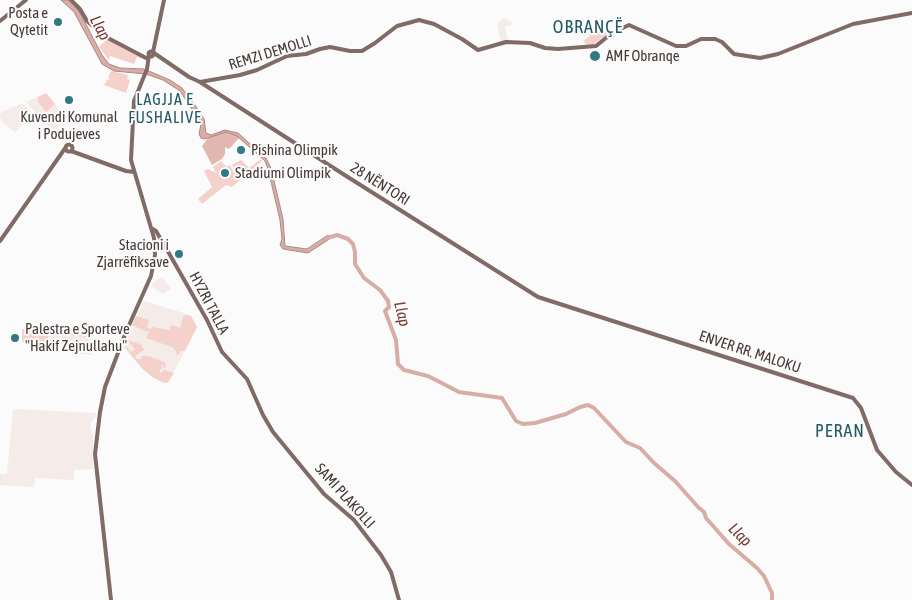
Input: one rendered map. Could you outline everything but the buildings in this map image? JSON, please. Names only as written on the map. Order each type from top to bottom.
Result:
[{"type":"main road","points":[[0,21],[26,0]]},
{"type":"main road","name":"28 NËNTORI","points":[[71,0],[80,9],[87,21],[106,36],[160,58],[200,82],[538,297]]},
{"type":"main road","points":[[111,600],[95,454],[101,407],[106,387],[126,332],[151,276],[156,252],[152,228],[134,172],[130,152],[134,104],[147,69],[164,0]]},
{"type":"main road","name":"REMZI DEMOLLI","points":[[200,82],[236,76],[256,70],[287,56],[306,54],[330,47],[362,51],[398,26],[418,20],[434,24],[462,39],[476,50],[483,50],[506,42],[530,43],[545,48],[558,49],[596,46],[612,32],[629,25],[676,46],[686,46],[701,39],[714,39],[722,42],[735,54],[763,58],[778,54],[853,24],[912,13]]},
{"type":"main road","points":[[0,241],[67,149],[126,171],[134,172]]},
{"type":"main road","name":"HYZRI TALLA","points":[[152,228],[156,231],[196,299],[222,352],[243,375],[250,386]]},
{"type":"main road","name":"ENVER RR. MALOKU","points":[[538,297],[850,396],[861,408],[877,450],[896,472],[912,484]]},
{"type":"main road","name":"SAMI PLAKOLLI","points":[[250,386],[263,415],[277,437],[324,494],[354,520],[386,563],[399,600]]},
{"type":"shaded area","points":[[61,0],[69,0],[79,11],[102,55],[109,64],[120,68],[144,69],[170,80],[182,88],[195,105],[204,119],[206,133],[211,135],[225,130],[238,133],[266,158],[271,168],[283,219],[285,246],[307,249],[328,235],[331,238],[308,253],[283,249],[280,245],[282,239],[280,220],[265,161],[237,136],[226,132],[205,139],[201,138],[199,134],[201,124],[180,91],[163,80],[146,74],[114,71],[102,64],[74,12]]},
{"type":"shaded area","points":[[504,18],[514,24],[505,27],[508,40],[501,42],[497,23]]},
{"type":"shaded area","points":[[594,26],[604,30],[607,34],[593,45],[585,44],[584,40],[590,36],[588,27]]},
{"type":"shaded area","points":[[107,39],[149,61],[137,57],[134,64],[110,56],[109,60],[99,47]]},
{"type":"shaded area","points":[[111,71],[128,75],[127,79],[130,80],[126,93],[104,85],[110,79],[108,77]]},
{"type":"shaded area","points":[[46,93],[67,119],[53,132],[26,102]]},
{"type":"shaded area","points":[[46,93],[55,104],[46,112],[39,103],[47,97],[38,103],[38,97]]},
{"type":"shaded area","points":[[23,103],[33,115],[15,132],[4,124],[0,114]]},
{"type":"shaded area","points":[[225,131],[238,134],[240,137],[229,149],[225,147],[225,154],[222,159],[212,165],[202,146],[208,138]]},
{"type":"shaded area","points":[[261,159],[262,161],[232,187],[226,185],[202,204],[198,199],[212,187],[204,171],[208,169],[216,173],[213,167],[221,161],[227,167],[230,165],[234,173],[236,171],[233,164],[241,160],[249,168]]},
{"type":"shaded area","points":[[162,277],[171,289],[163,294],[151,286]]},
{"type":"shaded area","points":[[144,301],[190,315],[197,327],[168,383],[144,371],[123,347]]},
{"type":"shaded area","points":[[184,315],[191,316],[197,327],[185,351],[181,351],[177,356],[176,351],[172,347],[146,338],[150,330],[147,332],[132,325],[136,316],[149,320],[147,327],[150,329],[152,327],[170,330],[171,325],[184,329],[180,327]]},
{"type":"shaded area","points":[[38,325],[85,329],[93,355],[37,350]]},
{"type":"shaded area","points":[[38,325],[85,329],[87,337],[48,333],[48,338],[45,338],[44,351],[37,350],[37,334],[42,334],[42,327]]},
{"type":"shaded area","points":[[22,329],[37,330],[36,343],[22,342]]},
{"type":"shaded area","points":[[126,339],[142,345],[142,348],[145,349],[135,356],[137,359],[141,359],[142,356],[148,356],[154,358],[153,361],[155,358],[166,363],[165,368],[163,368],[163,364],[159,373],[164,370],[174,373],[168,382],[164,383],[152,377],[142,368],[125,347],[131,352],[135,349]]},
{"type":"shaded area","points":[[13,409],[96,413],[90,428],[93,436],[93,469],[74,470],[74,480],[35,478],[34,487],[0,485],[0,474],[7,474]]},
{"type":"waterway","name":"Llap","points":[[327,238],[337,235],[348,239],[353,244],[355,264],[364,278],[380,290],[388,301],[389,307],[385,311],[396,340],[398,364],[404,370],[428,376],[459,392],[502,398],[516,421],[523,424],[535,423],[566,414],[588,405],[594,408],[626,442],[640,448],[675,481],[704,512],[706,518],[729,544],[757,568],[764,576],[772,593],[772,600]]},
{"type":"place","name":"Posta e Qytetit","points":[[58,22]]},
{"type":"place","name":"AMF Obranqe","points":[[595,56]]},
{"type":"place","name":"Kuvendi Komunal i Podujeves","points":[[69,100]]},
{"type":"place","name":"Pishina Olimpik","points":[[241,150]]},
{"type":"place","name":"Stadiumi Olimpik","points":[[225,173]]},
{"type":"place","name":"Stacioni i Zjarrëfiksave","points":[[179,254]]},
{"type":"place","name":"Palestra e Sporteve \"Hakif Zejnullahu\"","points":[[15,338]]},
{"type":"district","name":"OBRANÇË","points":[[588,27]]},
{"type":"district","name":"LAGJJA E FUSHALIVE","points":[[165,109]]},
{"type":"district","name":"PERAN","points":[[840,431]]}]
